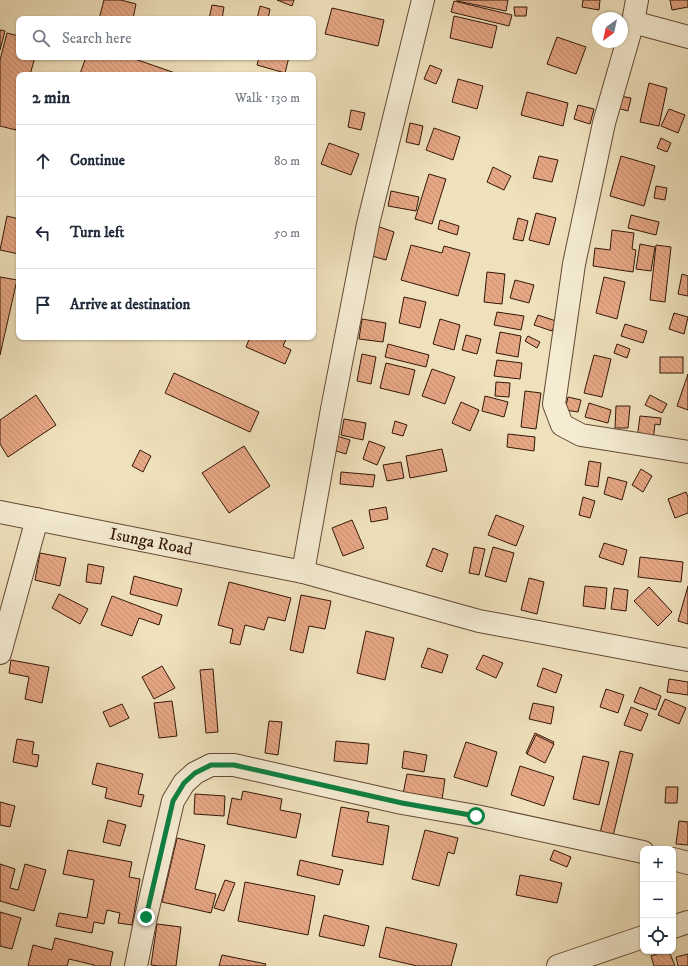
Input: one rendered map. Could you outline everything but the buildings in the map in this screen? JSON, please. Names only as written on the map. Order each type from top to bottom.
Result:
[{"type":"street","points":[[303,572],[332,409],[368,224],[423,0]]},
{"type":"street","points":[[637,0],[633,22],[604,123],[574,264],[554,404],[562,425],[581,435],[688,452]]},
{"type":"street","points":[[633,22],[688,37]]},
{"type":"street","name":"Isunga Road","points":[[0,512],[303,572],[479,621],[688,660]]},
{"type":"street","points":[[0,653],[38,519]]},
{"type":"street","points":[[136,966],[173,801],[184,783],[195,773],[211,765],[234,765],[402,803],[476,816],[640,851]]},
{"type":"street","points":[[676,860],[688,863]]},
{"type":"street","points":[[676,926],[688,922]]},
{"type":"street","points":[[558,966],[640,938]]},
{"type":"route","points":[[146,917],[173,801],[184,783],[195,773],[211,765],[234,765],[402,803],[476,816]]}]
